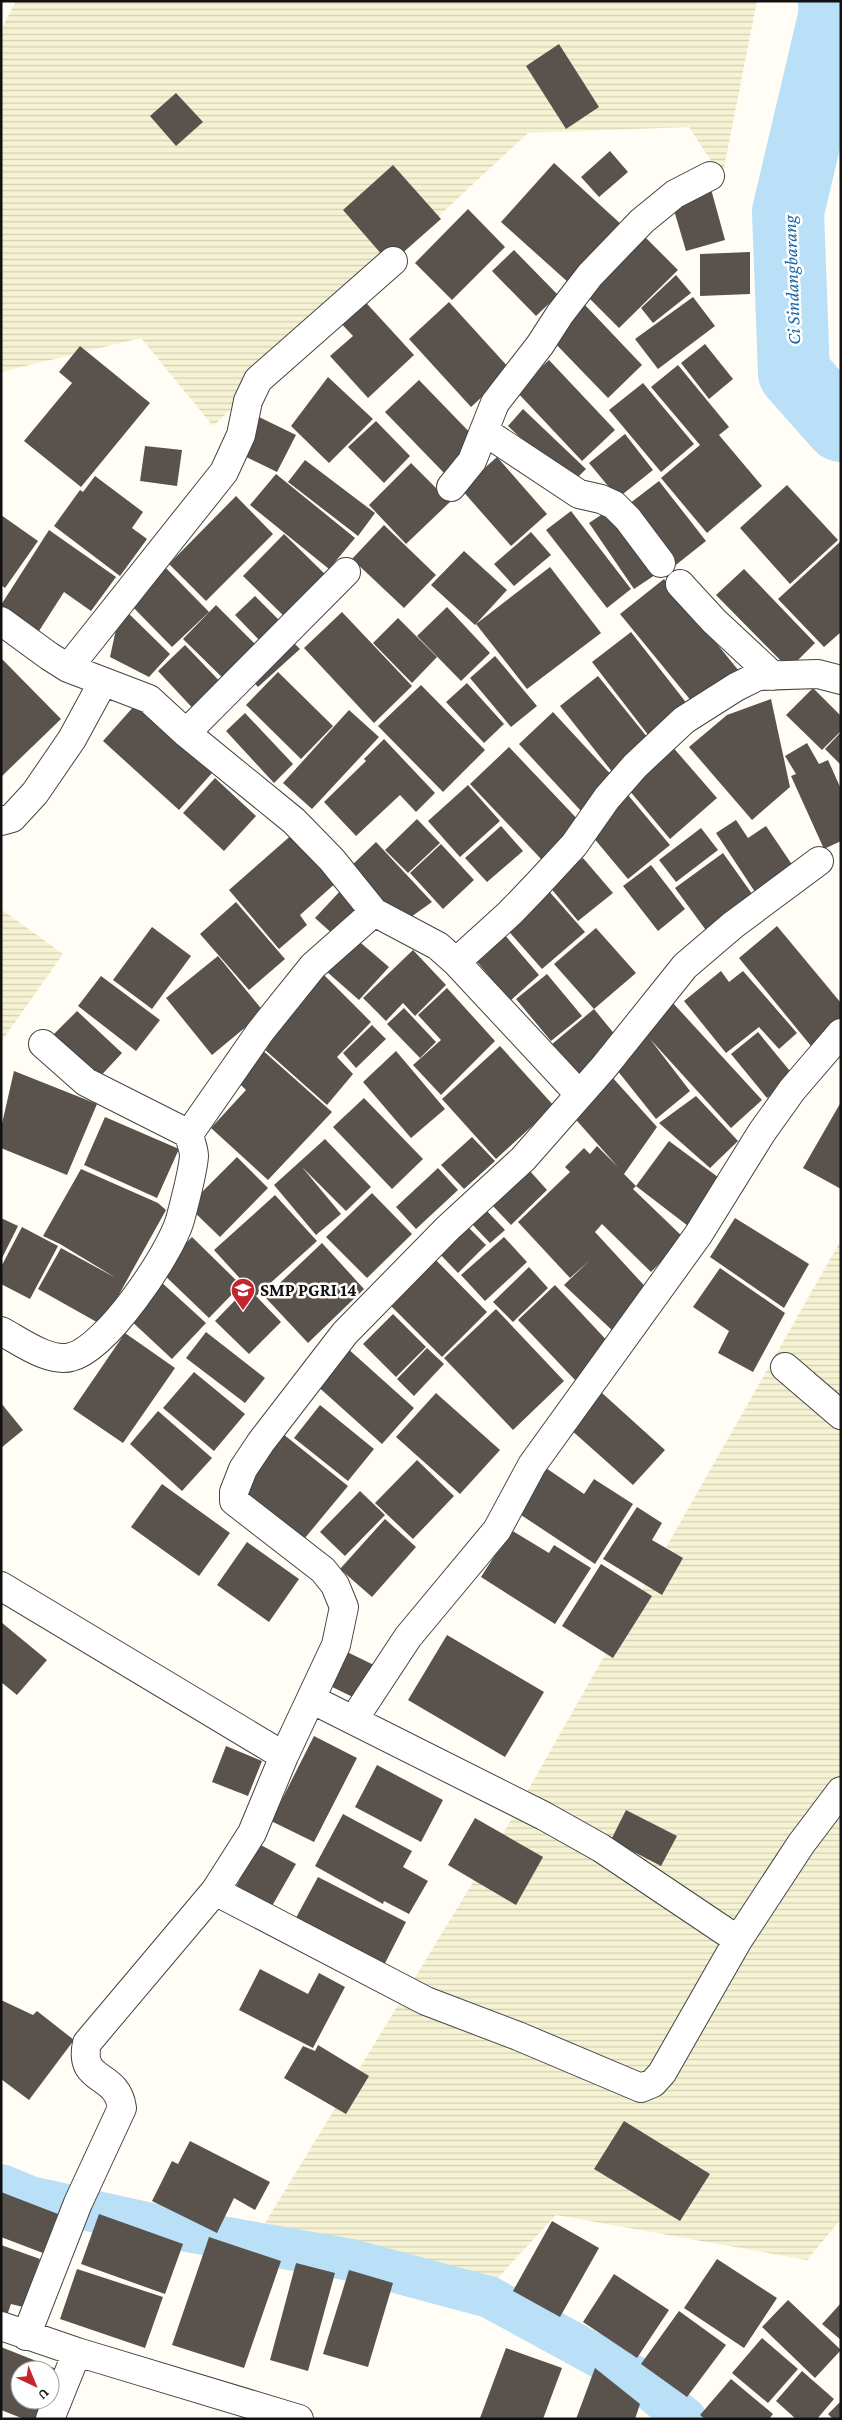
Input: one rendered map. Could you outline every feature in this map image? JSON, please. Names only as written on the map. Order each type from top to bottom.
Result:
[{"type":"street","points":[[451,487],[472,461],[495,403],[540,345],[560,314],[590,275],[649,215],[675,194],[710,176]]},
{"type":"street","points":[[68,668],[224,472],[240,436],[248,401],[258,380],[393,261]]},
{"type":"street","points":[[484,431],[579,494],[602,499],[614,505],[628,519],[661,563]]},
{"type":"street","points":[[186,733],[346,572]]},
{"type":"street","points":[[680,584],[714,621],[773,676]]},
{"type":"street","points":[[1,621],[68,668],[149,699],[186,733],[294,821],[332,860],[374,912],[438,946],[456,962],[579,1094]]},
{"type":"street","points":[[456,962],[510,913],[536,886],[574,845],[607,798],[629,772],[677,727],[736,687],[758,676],[818,674],[841,680]]},
{"type":"street","points":[[1,821],[12,818],[35,792],[72,739],[103,682]]},
{"type":"street","points":[[299,2419],[14,2331],[78,2203],[122,2108],[120,2096],[113,2085],[94,2074],[89,2067],[85,2053],[87,2043],[215,1891],[252,1833],[284,1756],[336,1645],[344,1607],[335,1585],[324,1570],[234,1501],[234,1492],[243,1469],[304,1383],[345,1333],[448,1228],[522,1159],[604,1067],[685,966],[733,925],[819,861]]},
{"type":"street","points":[[1,1331],[56,1358],[72,1358],[94,1345],[114,1325],[170,1245],[180,1221],[194,1156],[189,1134],[260,1032],[313,966],[374,912]]},
{"type":"street","points":[[354,1719],[408,1637],[497,1530],[532,1465],[698,1235],[777,1111],[807,1071],[841,1033]]},
{"type":"street","points":[[43,1044],[86,1082],[189,1134]]},
{"type":"street","points":[[785,1367],[841,1414]]},
{"type":"street","points":[[1,1586],[284,1756]]},
{"type":"street","points":[[311,1699],[354,1719],[575,1834],[738,1940]]},
{"type":"street","points":[[215,1891],[426,2001],[518,2036],[641,2088],[653,2083],[662,2074],[738,1940],[801,1844],[841,1791]]},
{"type":"street","points":[[50,2419],[77,2352]]},
{"type":"shaded area","points":[[16,1],[757,1],[722,178],[689,127],[528,133],[213,426],[141,338],[1,372],[1,30]]},
{"type":"shaded area","points":[[1,909],[63,954],[1,1042]]},
{"type":"shaded area","points":[[841,1240],[841,2219],[807,2260],[556,2215],[494,2282],[265,2223],[511,1820]]},
{"type":"building","points":[[559,44],[599,107],[566,129],[526,66]]},
{"type":"building","points":[[176,93],[203,122],[176,146],[150,116]]},
{"type":"building","points":[[610,151],[628,172],[599,197],[581,177]]},
{"type":"building","points":[[554,163],[622,225],[569,283],[501,222]]},
{"type":"building","points":[[393,165],[441,219],[390,264],[343,210]]},
{"type":"building","points":[[711,189],[725,240],[686,251],[671,200]]},
{"type":"building","points":[[468,209],[505,247],[452,300],[415,263]]},
{"type":"building","points":[[642,234],[678,270],[619,328],[583,292]]},
{"type":"building","points":[[514,250],[558,295],[536,316],[492,271]]},
{"type":"building","points":[[750,252],[750,294],[700,296],[700,254]]},
{"type":"building","points":[[676,275],[691,293],[653,323],[641,308]]},
{"type":"building","points":[[359,295],[414,355],[368,398],[330,356],[353,336],[335,317]]},
{"type":"building","points":[[693,297],[715,326],[658,369],[635,339]]},
{"type":"building","points":[[449,302],[511,370],[471,407],[409,339]]},
{"type":"building","points":[[585,305],[642,365],[608,398],[550,338]]},
{"type":"building","points":[[705,344],[733,379],[709,399],[681,363]]},
{"type":"building","points":[[80,346],[150,403],[81,487],[24,441],[72,383],[59,372]]},
{"type":"building","points":[[549,360],[615,430],[582,461],[516,391]]},
{"type":"building","points":[[678,365],[729,427],[719,435],[762,486],[707,533],[661,478],[700,445],[651,387]]},
{"type":"building","points":[[328,377],[373,419],[329,463],[291,426]]},
{"type":"building","points":[[419,380],[479,442],[445,474],[385,412]]},
{"type":"building","points":[[643,383],[694,444],[661,472],[609,410]]},
{"type":"building","points":[[523,409],[586,469],[570,485],[508,426]]},
{"type":"building","points":[[257,416],[296,435],[277,472],[238,453]]},
{"type":"building","points":[[376,421],[410,456],[384,483],[348,447]]},
{"type":"building","points":[[625,434],[653,470],[618,498],[589,463]]},
{"type":"building","points":[[145,446],[182,450],[177,486],[140,481]]},
{"type":"building","points":[[497,457],[547,514],[511,546],[461,489]]},
{"type":"building","points":[[305,460],[375,513],[358,536],[288,482]]},
{"type":"building","points":[[411,463],[450,502],[406,544],[369,505]]},
{"type":"building","points":[[276,474],[355,538],[329,569],[250,505]]},
{"type":"building","points":[[95,476],[143,512],[132,528],[147,539],[120,576],[54,526],[80,490],[83,492]]},
{"type":"building","points":[[659,481],[706,541],[672,568],[625,507]]},
{"type":"building","points":[[787,485],[838,540],[790,584],[740,528]]},
{"type":"building","points":[[236,496],[273,534],[206,601],[169,564]]},
{"type":"building","points":[[613,507],[658,573],[634,589],[589,523]]},
{"type":"building","points":[[571,511],[631,589],[607,608],[546,530]]},
{"type":"building","points":[[1,515],[38,541],[5,588],[1,585]]},
{"type":"building","points":[[384,525],[436,575],[404,608],[352,559]]},
{"type":"building","points":[[49,530],[116,577],[91,611],[64,592],[39,631],[1,607],[1,605]]},
{"type":"building","points":[[531,532],[551,555],[514,586],[494,564]]},
{"type":"building","points":[[284,534],[332,581],[291,623],[243,576]]},
{"type":"building","points":[[841,541],[841,632],[824,647],[778,599]]},
{"type":"building","points":[[464,551],[507,590],[475,625],[431,585]]},
{"type":"building","points":[[164,566],[209,612],[172,647],[127,601]]},
{"type":"building","points":[[550,567],[601,633],[527,689],[476,624]]},
{"type":"building","points":[[744,569],[815,643],[789,669],[716,595]]},
{"type":"building","points":[[664,579],[739,671],[697,708],[620,614]]},
{"type":"building","points":[[255,596],[283,624],[263,644],[235,615]]},
{"type":"building","points":[[216,605],[262,651],[229,684],[183,639]]},
{"type":"building","points":[[121,606],[170,654],[149,677],[110,657]]},
{"type":"building","points":[[447,607],[490,653],[461,681],[417,636]]},
{"type":"building","points":[[342,612],[412,686],[374,723],[304,648]]},
{"type":"building","points":[[398,618],[437,657],[412,683],[373,643]]},
{"type":"building","points":[[631,632],[688,705],[649,736],[592,662]]},
{"type":"building","points":[[290,639],[300,649],[258,687],[249,677]]},
{"type":"building","points":[[185,645],[227,689],[199,715],[158,671]]},
{"type":"building","points":[[495,656],[537,706],[511,727],[470,678]]},
{"type":"building","points":[[1,658],[61,719],[1,777]]},
{"type":"building","points":[[278,672],[333,726],[301,759],[246,705]]},
{"type":"building","points":[[598,676],[652,743],[613,773],[560,706]]},
{"type":"building","points":[[467,683],[504,724],[484,743],[446,702]]},
{"type":"building","points":[[421,685],[485,750],[443,792],[378,726]]},
{"type":"building","points":[[813,688],[841,716],[841,731],[822,750],[786,715]]},
{"type":"building","points":[[771,699],[790,787],[752,820],[689,747],[727,715]]},
{"type":"building","points":[[135,705],[212,773],[179,810],[103,741]]},
{"type":"building","points":[[349,710],[379,737],[312,809],[283,783]]},
{"type":"building","points":[[553,712],[616,780],[582,812],[519,744]]},
{"type":"building","points":[[245,713],[293,764],[274,783],[226,731]]},
{"type":"building","points":[[841,732],[841,765],[825,749]]},
{"type":"building","points":[[384,739],[435,793],[416,812],[400,795],[356,836],[324,802],[366,761],[364,759]]},
{"type":"building","points":[[807,743],[819,764],[828,760],[841,789],[841,841],[824,849],[791,776],[796,774],[785,756]]},
{"type":"building","points":[[671,745],[717,798],[670,839],[624,784]]},
{"type":"building","points":[[509,747],[583,825],[543,861],[470,784]]},
{"type":"building","points":[[215,778],[256,816],[224,851],[183,813]]},
{"type":"building","points":[[468,785],[500,821],[460,857],[428,821]]},
{"type":"building","points":[[628,795],[670,845],[628,879],[587,830]]},
{"type":"building","points":[[417,819],[440,843],[408,873],[385,850]]},
{"type":"building","points":[[736,820],[748,838],[766,826],[795,869],[757,895],[716,833]]},
{"type":"building","points":[[501,826],[523,851],[487,882],[465,858]]},
{"type":"building","points":[[701,828],[718,850],[676,882],[659,860]]},
{"type":"building","points":[[295,832],[338,881],[300,915],[307,925],[279,949],[229,890]]},
{"type":"building","points":[[376,842],[432,902],[401,924],[347,870]]},
{"type":"building","points":[[441,844],[474,880],[443,909],[410,873]]},
{"type":"building","points":[[723,853],[755,898],[708,933],[675,888]]},
{"type":"building","points":[[583,858],[613,893],[578,921],[549,886]]},
{"type":"building","points":[[651,865],[685,909],[658,931],[623,886]]},
{"type":"building","points":[[342,889],[361,908],[335,936],[315,918]]},
{"type":"building","points":[[547,889],[585,932],[542,969],[504,926]]},
{"type":"building","points":[[236,902],[285,959],[249,990],[200,934]]},
{"type":"building","points":[[777,926],[841,1003],[841,1022],[811,1046],[739,958]]},
{"type":"building","points":[[152,927],[191,956],[152,1009],[113,980]]},
{"type":"building","points":[[498,927],[539,975],[510,1001],[469,952]]},
{"type":"building","points":[[596,928],[636,973],[594,1009],[554,964]]},
{"type":"building","points":[[355,938],[389,967],[359,1000],[326,971]]},
{"type":"building","points":[[413,950],[446,985],[415,1016],[403,1003],[386,1021],[363,998]]},
{"type":"building","points":[[218,956],[264,1012],[212,1055],[166,998]]},
{"type":"building","points":[[721,971],[729,982],[743,971],[797,1033],[779,1049],[759,1027],[726,1053],[684,1001]]},
{"type":"building","points":[[322,973],[371,1022],[337,1057],[353,1074],[327,1105],[255,1041]]},
{"type":"building","points":[[547,974],[582,1016],[551,1041],[516,999]]},
{"type":"building","points":[[101,976],[160,1020],[136,1051],[78,1006]]},
{"type":"building","points":[[447,988],[495,1041],[441,1095],[413,1065],[441,1040],[418,1015]]},
{"type":"building","points":[[672,1002],[762,1100],[731,1128],[650,1039],[690,1091],[656,1119],[613,1065],[648,1036],[643,1029]]},
{"type":"building","points":[[404,1008],[436,1042],[420,1058],[387,1024]]},
{"type":"building","points":[[594,1009],[621,1042],[579,1078],[551,1045]]},
{"type":"building","points":[[77,1011],[122,1053],[96,1081],[51,1037]]},
{"type":"building","points":[[372,1025],[386,1039],[356,1068],[343,1053]]},
{"type":"building","points":[[758,1032],[794,1076],[767,1098],[731,1054]]},
{"type":"building","points":[[500,1046],[554,1106],[496,1159],[442,1099]]},
{"type":"building","points":[[260,1048],[332,1112],[268,1180],[211,1128],[246,1090],[234,1078]]},
{"type":"building","points":[[396,1051],[445,1109],[411,1138],[363,1082]]},
{"type":"building","points":[[14,1071],[97,1104],[67,1175],[1,1148],[1,1128]]},
{"type":"building","points":[[612,1077],[657,1127],[624,1174],[636,1186],[633,1189],[684,1238],[651,1272],[602,1224],[595,1232],[652,1294],[615,1333],[564,1285],[590,1260],[570,1278],[518,1222],[570,1172],[565,1167],[584,1148],[590,1154],[597,1146],[618,1167],[570,1113]]},
{"type":"building","points":[[696,1096],[738,1141],[710,1168],[659,1123]]},
{"type":"building","points":[[364,1098],[423,1159],[392,1189],[333,1127]]},
{"type":"building","points":[[841,1102],[841,1189],[803,1168]]},
{"type":"building","points":[[105,1117],[179,1149],[157,1198],[84,1165]]},
{"type":"building","points":[[472,1137],[495,1161],[464,1189],[441,1165]]},
{"type":"building","points":[[325,1139],[371,1187],[346,1211],[302,1167],[341,1214],[316,1235],[274,1185]]},
{"type":"building","points":[[669,1141],[726,1183],[692,1229],[636,1186]]},
{"type":"building","points":[[237,1157],[268,1188],[220,1237],[188,1206]]},
{"type":"building","points":[[438,1168],[458,1190],[416,1229],[396,1207]]},
{"type":"building","points":[[81,1169],[158,1203],[166,1210],[102,1325],[38,1289],[61,1248],[116,1278],[60,1244],[43,1236]]},
{"type":"building","points":[[529,1170],[547,1190],[511,1225],[492,1205]]},
{"type":"building","points":[[372,1193],[412,1234],[367,1278],[326,1237]]},
{"type":"building","points":[[275,1195],[317,1241],[256,1296],[214,1250]]},
{"type":"building","points":[[486,1210],[505,1230],[490,1243],[471,1223]]},
{"type":"building","points":[[1,1218],[18,1226],[1,1260]]},
{"type":"building","points":[[735,1218],[809,1264],[784,1308],[710,1257]]},
{"type":"building","points":[[467,1226],[486,1245],[458,1273],[439,1253]]},
{"type":"building","points":[[22,1227],[58,1246],[30,1299],[1,1284],[1,1267]]},
{"type":"building","points":[[192,1237],[241,1285],[209,1318],[159,1270]]},
{"type":"building","points":[[504,1237],[527,1262],[485,1301],[461,1275]]},
{"type":"building","points":[[322,1243],[364,1289],[308,1343],[265,1297]]},
{"type":"building","points":[[428,1252],[487,1312],[442,1357],[383,1298]]},
{"type":"building","points":[[529,1267],[548,1288],[513,1322],[493,1302]]},
{"type":"building","points":[[720,1268],[785,1313],[753,1372],[718,1353],[729,1331],[693,1307]]},
{"type":"building","points":[[160,1281],[206,1323],[172,1359],[127,1317]]},
{"type":"building","points":[[555,1285],[612,1346],[575,1380],[518,1320]]},
{"type":"building","points":[[247,1288],[281,1322],[249,1354],[215,1321]]},
{"type":"building","points":[[496,1309],[564,1381],[513,1430],[444,1358]]},
{"type":"building","points":[[393,1314],[426,1347],[396,1377],[363,1344]]},
{"type":"building","points":[[206,1332],[265,1378],[245,1403],[186,1358]]},
{"type":"building","points":[[125,1333],[175,1368],[123,1443],[73,1409]]},
{"type":"building","points":[[346,1347],[414,1408],[382,1444],[314,1383]]},
{"type":"building","points":[[427,1348],[444,1364],[414,1396],[397,1379]]},
{"type":"building","points":[[194,1372],[245,1414],[214,1451],[163,1408]]},
{"type":"building","points":[[436,1393],[500,1450],[460,1494],[396,1437]]},
{"type":"building","points":[[602,1393],[665,1450],[633,1485],[570,1429]]},
{"type":"building","points":[[1,1403],[23,1430],[1,1448]]},
{"type":"building","points":[[320,1405],[374,1449],[348,1481],[294,1438]]},
{"type":"building","points":[[158,1411],[212,1458],[182,1491],[130,1444]]},
{"type":"building","points":[[283,1434],[348,1486],[300,1544],[236,1492]]},
{"type":"building","points":[[417,1460],[454,1496],[413,1539],[375,1503]]},
{"type":"building","points":[[546,1468],[584,1494],[594,1479],[633,1504],[595,1564],[515,1511]]},
{"type":"building","points":[[162,1484],[230,1533],[199,1576],[131,1527]]},
{"type":"building","points":[[360,1491],[385,1515],[345,1556],[320,1532]]},
{"type":"building","points":[[637,1507],[662,1523],[652,1540],[683,1558],[662,1595],[603,1559]]},
{"type":"building","points":[[385,1519],[416,1547],[372,1597],[340,1569]]},
{"type":"building","points":[[511,1530],[549,1553],[554,1545],[591,1568],[555,1624],[481,1577]]},
{"type":"building","points":[[247,1542],[299,1579],[269,1622],[217,1585]]},
{"type":"building","points":[[601,1564],[652,1596],[613,1658],[562,1626]]},
{"type":"building","points":[[1,1622],[47,1660],[17,1695],[1,1682]]},
{"type":"building","points":[[447,1635],[544,1692],[505,1757],[408,1700]]},
{"type":"building","points":[[341,1649],[380,1668],[363,1702],[324,1683]]},
{"type":"building","points":[[314,1736],[357,1758],[314,1842],[271,1821]]},
{"type":"building","points":[[226,1746],[262,1761],[248,1796],[212,1782]]},
{"type":"building","points":[[377,1765],[443,1800],[421,1842],[355,1807]]},
{"type":"building","points":[[626,1810],[677,1836],[661,1866],[611,1840]]},
{"type":"building","points":[[343,1814],[412,1851],[403,1867],[428,1881],[409,1914],[384,1901],[383,1904],[315,1866]]},
{"type":"building","points":[[475,1818],[543,1857],[516,1905],[448,1865]]},
{"type":"building","points":[[259,1844],[296,1864],[268,1913],[232,1894]]},
{"type":"building","points":[[318,1877],[406,1922],[379,1975],[290,1929]]},
{"type":"building","points":[[260,1969],[308,1994],[319,1973],[345,1987],[313,2048],[239,2010]]},
{"type":"building","points":[[1,2000],[33,2015],[37,2011],[74,2040],[29,2100],[1,2079]]},
{"type":"building","points":[[318,2045],[369,2076],[346,2114],[284,2078],[303,2046],[315,2051]]},
{"type":"building","points":[[624,2121],[710,2174],[680,2221],[594,2169]]},
{"type":"building","points":[[190,2141],[270,2182],[255,2210],[234,2198],[217,2233],[152,2201],[172,2161],[178,2164]]},
{"type":"building","points":[[1,2192],[58,2214],[43,2253],[1,2237]]},
{"type":"building","points":[[99,2214],[183,2244],[165,2294],[81,2264]]},
{"type":"building","points":[[552,2221],[599,2248],[560,2317],[513,2291]]},
{"type":"building","points":[[209,2237],[281,2261],[244,2368],[172,2345]]},
{"type":"building","points":[[1,2245],[40,2259],[23,2307],[11,2304],[5,2321],[1,2320]]},
{"type":"building","points":[[717,2259],[777,2298],[744,2348],[684,2308]]},
{"type":"building","points":[[296,2263],[335,2273],[308,2371],[270,2360]]},
{"type":"building","points":[[77,2269],[163,2297],[145,2348],[60,2319]]},
{"type":"building","points":[[349,2270],[393,2283],[368,2367],[323,2354]]},
{"type":"building","points":[[614,2274],[669,2310],[637,2358],[583,2322]]},
{"type":"building","points":[[788,2300],[841,2350],[815,2378],[762,2327]]},
{"type":"building","points":[[841,2303],[841,2340],[822,2324]]},
{"type":"building","points":[[679,2311],[726,2345],[687,2397],[641,2364]]},
{"type":"building","points":[[762,2338],[798,2369],[768,2403],[732,2373]]},
{"type":"building","points":[[1,2347],[34,2360],[10,2360],[10,2410],[49,2410],[46,2419],[24,2419],[1,2410]]},
{"type":"building","points":[[506,2348],[562,2368],[543,2419],[480,2418]]},
{"type":"building","points":[[595,2368],[640,2404],[635,2419],[576,2419]]},
{"type":"building","points":[[60,2370],[64,2372],[60,2382]]},
{"type":"building","points":[[802,2371],[834,2399],[817,2419],[796,2419],[776,2401]]},
{"type":"building","points":[[731,2379],[773,2414],[769,2419],[705,2419],[700,2415]]},
{"type":"building","points":[[841,2401],[841,2419],[833,2419],[828,2414]]},
{"type":"waterway","name":"Ci Sindangbarang","points":[[834,1],[834,17],[788,212],[794,373],[841,426]]},
{"type":"waterway","points":[[1,2185],[30,2197],[67,2205]]},
{"type":"waterway","points":[[83,2209],[165,2227],[351,2260],[489,2297],[634,2376],[686,2419]]},
{"type":"place","name":"SMP PGRI 14","points":[[243,1311]]}]
